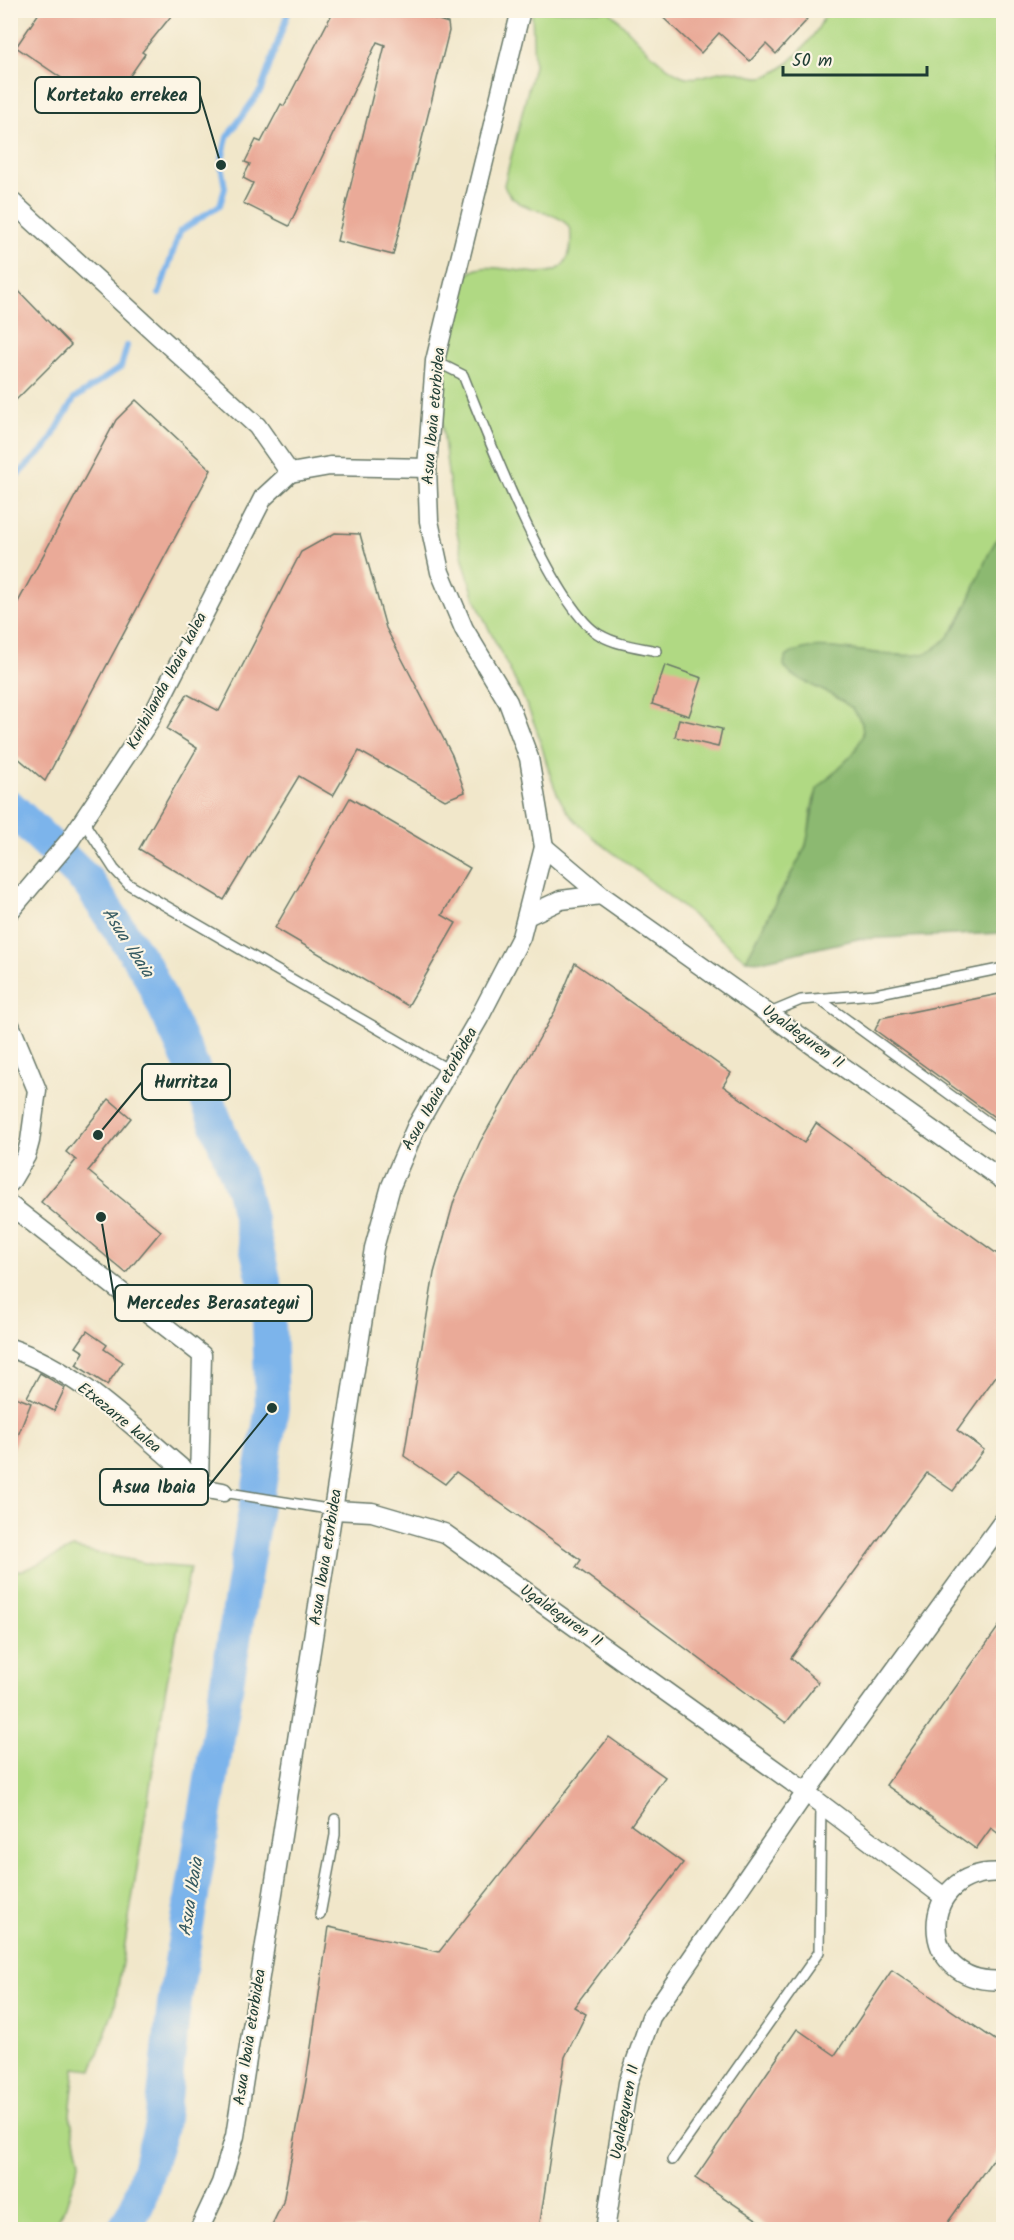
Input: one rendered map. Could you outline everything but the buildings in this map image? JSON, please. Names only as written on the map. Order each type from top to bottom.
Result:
[{"type":"street","name":"Asua Ibaia etorbidea","points":[[199,2229],[221,2183],[235,2136],[374,1248],[391,1186],[407,1146],[521,936],[544,847],[525,747],[508,702],[464,629],[440,572],[429,521],[427,468],[435,361],[521,10]]},
{"type":"street","points":[[10,200],[257,426],[290,473],[309,467],[330,466],[427,468]]},
{"type":"street","name":"Kuribilanda Ibaia kalea","points":[[10,911],[70,840],[150,720],[263,498],[290,473]]},
{"type":"street","name":"Ugaldeguren II","points":[[544,847],[601,895],[1004,1180]]},
{"type":"street","points":[[527,916],[561,900],[601,895]]},
{"type":"street","points":[[10,1025],[37,1090],[26,1156],[10,1184]]},
{"type":"street","points":[[10,1204],[202,1355],[199,1483]]},
{"type":"street","name":"Etxezarre kalea","points":[[10,1348],[65,1375],[104,1402],[207,1489],[223,1492]]},
{"type":"street","name":"Ugaldeguren II","points":[[334,1510],[372,1512],[444,1533],[814,1798],[944,1897]]},
{"type":"street","name":"Ugaldeguren II","points":[[605,2229],[628,2083],[639,2045],[651,2017],[814,1798],[1004,1520]]},
{"type":"street","points":[[1004,1873],[987,1871],[970,1875],[956,1884],[944,1897],[936,1923],[941,1951],[952,1966],[968,1977],[986,1982],[1004,1980]]},
{"type":"lane","points":[[435,361],[463,375],[549,570],[574,611],[600,635],[628,645],[657,651]]},
{"type":"lane","points":[[83,821],[114,869],[128,884],[449,1070]]},
{"type":"lane","points":[[770,1013],[801,1000],[875,994],[1004,968]]},
{"type":"lane","points":[[820,1000],[1004,1134]]},
{"type":"lane","name":"Ugaldeguren II","points":[[223,1492],[334,1510]]},
{"type":"lane","points":[[672,2160],[819,1952],[814,1798]]},
{"type":"lane","points":[[320,1915],[335,1835],[334,1819]]},
{"type":"green space","points":[[532,11],[609,11],[661,63],[680,75],[693,78],[724,71],[761,77],[780,69],[809,41],[823,20],[826,11],[1003,11],[1003,531],[986,559],[953,630],[943,643],[931,652],[897,655],[809,648],[794,653],[784,662],[801,680],[846,703],[855,711],[861,721],[863,731],[856,750],[818,790],[813,803],[805,847],[746,960],[592,836],[562,803],[552,781],[528,707],[475,598],[459,543],[440,404],[440,372],[456,301],[463,282],[473,271],[487,267],[541,273],[557,270],[567,259],[571,237],[569,227],[562,220],[518,202],[504,185],[534,66]]},
{"type":"green space","points":[[1003,531],[1003,933],[858,939],[761,961],[746,960],[806,846],[817,789],[853,754],[863,735],[862,723],[853,709],[834,696],[791,675],[784,666],[785,658],[798,650],[816,647],[901,656],[920,655],[934,649],[957,625],[986,560]]},
{"type":"green space","points":[[73,1548],[155,1565],[190,1568],[166,1687],[115,2006],[92,2070],[75,2068],[70,2115],[80,2161],[65,2208],[52,2229],[11,2229],[11,1570],[22,1571]]},
{"type":"waterway","points":[[159,294],[180,231],[220,205],[225,188],[221,165],[227,137],[261,90],[289,10]]},
{"type":"waterway","points":[[10,482],[47,446],[74,399],[121,367],[127,346]]},
{"type":"waterway","name":"Asua Ibaia","points":[[10,807],[88,882],[148,972],[203,1090],[243,1190],[268,1297],[272,1408],[174,2005],[161,2126],[138,2203],[124,2230]]},
{"type":"place","name":"Kortetako errekea","points":[[221,165]]},
{"type":"place","name":"Hurritza","points":[[98,1135]]},
{"type":"place","name":"Mercedes Berasategui","points":[[101,1217]]},
{"type":"place","name":"Asua Ibaia","points":[[272,1408]]}]
